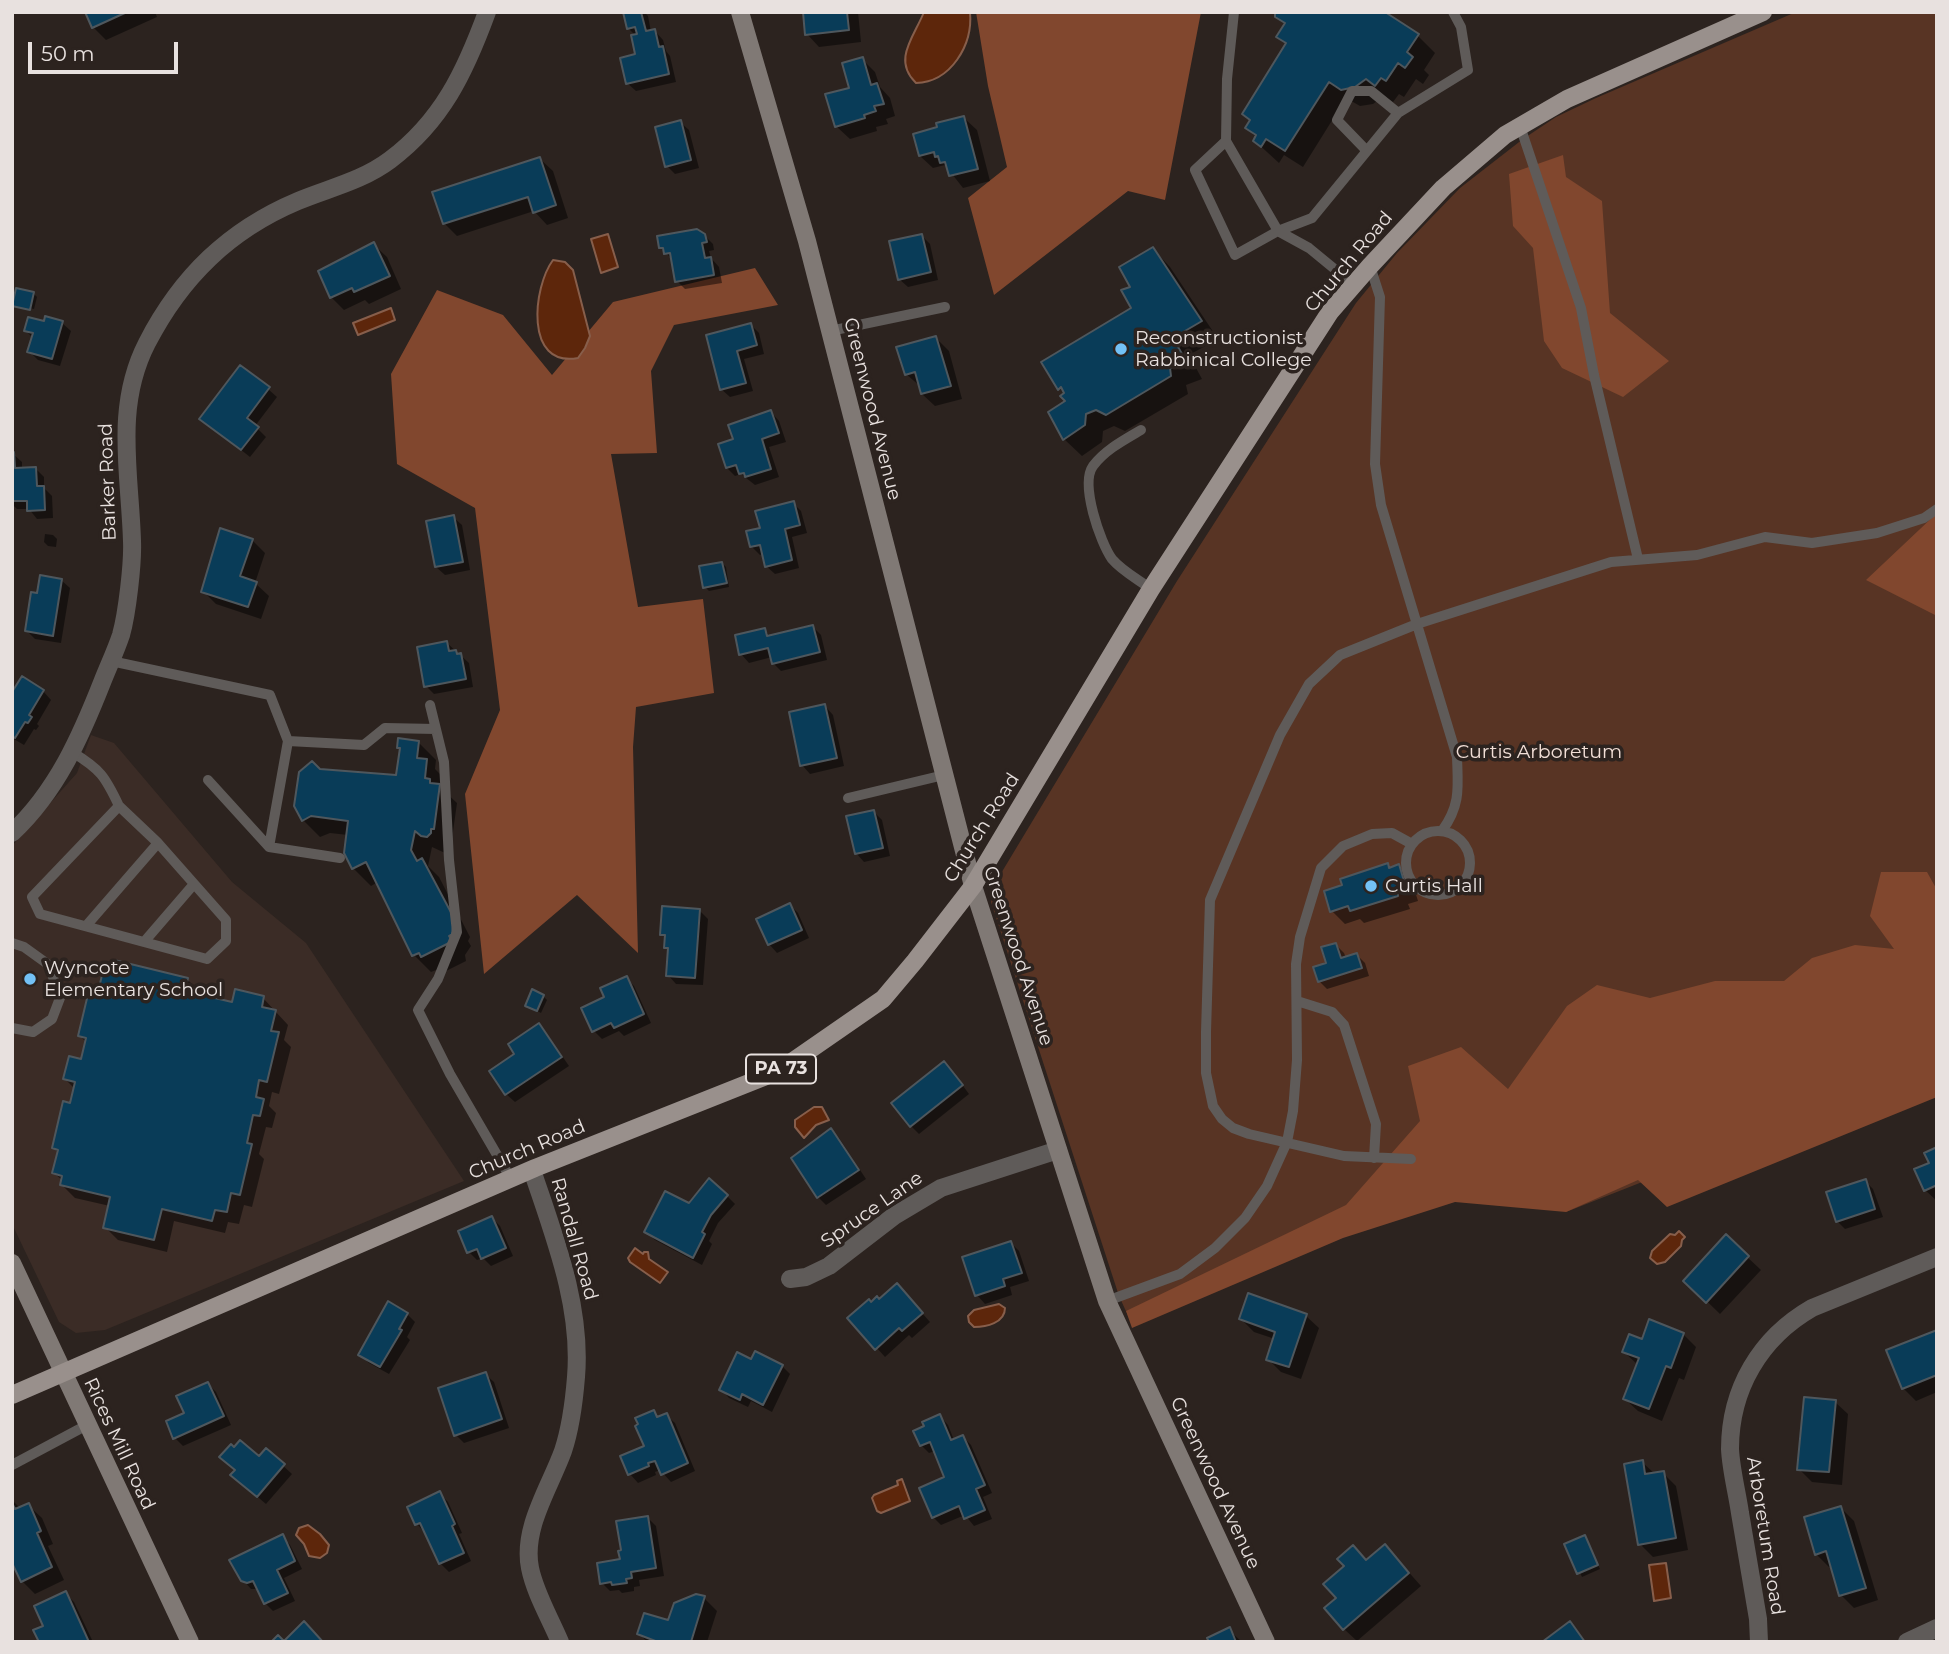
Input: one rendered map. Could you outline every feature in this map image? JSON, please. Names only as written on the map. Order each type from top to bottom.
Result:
[{"type":"main road","name":"Greenwood Avenue","points":[[740,12],[807,241],[973,886],[1058,1150],[1107,1301],[1266,1642]]},
{"type":"main road","name":"Church Road","points":[[12,1395],[532,1170],[779,1071],[883,999],[973,886],[1151,589],[1330,312],[1370,266],[1443,188],[1505,135],[1567,99],[1763,12]]},
{"type":"main road","name":"Rices Mill Road","points":[[12,1263],[190,1642]]},
{"type":"street","name":"Barker Road","points":[[12,834],[42,801],[72,752],[121,636],[132,543],[125,444],[127,410],[136,367],[158,322],[199,267],[237,235],[296,202],[361,178],[389,161],[415,139],[449,98],[464,70],[487,12]]},
{"type":"street","name":"Spruce Lane","points":[[790,1279],[806,1277],[829,1266],[894,1216],[941,1188],[1058,1150]]},
{"type":"street","name":"Randall Road","points":[[532,1170],[561,1258],[573,1313],[576,1354],[572,1414],[563,1450],[532,1532],[529,1555],[534,1582],[560,1642]]},
{"type":"street","name":"Arboretum Road","points":[[1759,1642],[1758,1619],[1730,1453],[1734,1407],[1745,1376],[1766,1345],[1793,1319],[1812,1308],[1937,1257]]},
{"type":"street","points":[[1907,1642],[1937,1628]]},
{"type":"lane","points":[[1234,12],[1227,79],[1226,141],[1278,232],[1309,248],[1354,285]]},
{"type":"lane","points":[[1226,141],[1195,170],[1235,255],[1278,232],[1312,218],[1398,113],[1468,70],[1461,27],[1453,12]]},
{"type":"lane","points":[[1366,150],[1337,120],[1352,90],[1371,91],[1398,113]]},
{"type":"lane","points":[[1520,126],[1581,308],[1638,559]]},
{"type":"lane","points":[[1370,266],[1380,297],[1375,464],[1381,505],[1457,757],[1458,790],[1453,816],[1442,831]]},
{"type":"lane","points":[[830,331],[945,307]]},
{"type":"lane","points":[[1141,430],[1110,449],[1091,468],[1088,484],[1101,541],[1114,561],[1151,589]]},
{"type":"lane","points":[[1411,1159],[1343,1156],[1249,1134],[1233,1128],[1213,1106],[1206,1073],[1210,900],[1280,735],[1309,684],[1340,655],[1417,624],[1611,562],[1697,555],[1765,537],[1812,543],[1877,533],[1924,518],[1937,509]]},
{"type":"lane","points":[[111,661],[270,695],[288,741],[269,847]]},
{"type":"lane","points":[[430,705],[444,762],[449,860],[457,932],[438,979],[418,1010],[450,1074],[511,1179]]},
{"type":"lane","points":[[288,741],[364,745],[385,728],[436,729]]},
{"type":"lane","points":[[72,752],[96,766],[109,784],[119,806],[158,843],[226,920],[226,941],[207,958],[40,914],[32,897],[119,806]]},
{"type":"lane","points":[[848,798],[944,775]]},
{"type":"lane","points":[[208,780],[269,847],[340,858]]},
{"type":"lane","points":[[1107,1301],[1180,1274],[1215,1248],[1245,1218],[1267,1186],[1287,1142],[1293,1111],[1297,1060],[1296,964],[1300,937],[1321,868],[1343,846],[1372,834],[1392,833],[1412,844]]},
{"type":"lane","points":[[1425,833],[1452,833],[1461,839],[1470,858],[1466,878],[1451,892],[1431,894],[1421,890],[1413,883],[1406,864],[1407,853],[1412,844],[1425,833]]},
{"type":"lane","points":[[86,926],[158,843]]},
{"type":"lane","points":[[144,942],[194,884]]},
{"type":"lane","points":[[12,943],[24,947],[49,965],[60,998],[52,1019],[33,1032],[12,1028]]},
{"type":"lane","points":[[1297,1001],[1332,1012],[1344,1025],[1376,1124],[1374,1158]]},
{"type":"lane","points":[[12,1465],[87,1425]]},
{"type":"shaded area","points":[[924,12],[970,12],[970,24],[963,49],[949,69],[940,76],[916,83],[909,74],[905,57]]},
{"type":"shaded area","points":[[976,12],[1201,12],[1165,200],[1128,191],[994,295],[968,198],[1007,167],[988,86]]},
{"type":"shaded area","points":[[1563,155],[1566,177],[1602,201],[1610,313],[1669,361],[1623,397],[1562,368],[1544,341],[1533,248],[1513,226],[1509,174]]},
{"type":"shaded area","points":[[608,234],[618,267],[601,273],[591,239]]},
{"type":"shaded area","points":[[553,260],[565,262],[573,270],[590,336],[578,358],[561,358],[548,351],[541,339],[538,306],[546,272]]},
{"type":"shaded area","points":[[755,268],[778,305],[674,325],[651,371],[657,453],[611,454],[638,607],[703,599],[714,693],[636,707],[633,747],[638,953],[577,895],[484,974],[465,794],[500,710],[475,508],[397,464],[391,374],[437,290],[503,315],[552,375],[613,302]]},
{"type":"shaded area","points":[[391,308],[395,320],[358,335],[353,323]]},
{"type":"shaded area","points":[[1937,513],[1937,616],[1866,580]]},
{"type":"shaded area","points":[[91,735],[114,743],[232,882],[306,943],[464,1181],[105,1330],[76,1333],[59,1322],[12,1224],[12,846],[77,773]]},
{"type":"shaded area","points":[[1881,872],[1927,872],[1937,890],[1937,1097],[1667,1207],[1638,1180],[1566,1212],[1455,1202],[1343,1238],[1132,1328],[1126,1311],[1346,1205],[1420,1121],[1408,1066],[1461,1047],[1508,1089],[1567,1006],[1597,985],[1650,998],[1715,981],[1784,981],[1812,958],[1855,945],[1894,949],[1870,916]]},
{"type":"shaded area","points":[[814,1107],[822,1107],[829,1120],[816,1125],[804,1138],[795,1127],[795,1120]]},
{"type":"shaded area","points":[[1679,1231],[1685,1237],[1681,1246],[1665,1262],[1657,1264],[1650,1258],[1652,1251],[1670,1234],[1675,1235]]},
{"type":"shaded area","points":[[635,1248],[643,1254],[648,1252],[649,1259],[668,1272],[660,1283],[630,1262],[628,1258]]},
{"type":"shaded area","points":[[999,1304],[1005,1308],[998,1321],[979,1327],[974,1327],[969,1322],[968,1316],[974,1310]]},
{"type":"shaded area","points":[[902,1479],[910,1501],[881,1513],[877,1511],[872,1498],[874,1495],[898,1485],[897,1481]]},
{"type":"shaded area","points":[[308,1525],[329,1545],[327,1553],[320,1558],[309,1556],[296,1535],[299,1528]]},
{"type":"shaded area","points":[[1666,1563],[1671,1598],[1654,1601],[1649,1565]]},
{"type":"green space","name":"Curtis Arboretum","points":[[1796,12],[1937,12],[1937,1066],[1566,1212],[1544,1151],[1130,1320],[1119,1296],[991,902],[997,880],[1177,581],[1356,303],[1397,253],[1460,188],[1556,117]]},
{"type":"building","points":[[85,12],[127,12],[92,28]]},
{"type":"building","points":[[623,12],[641,12],[646,31],[655,29],[659,47],[663,46],[669,74],[626,84],[620,58],[635,54],[631,35],[637,34],[635,27],[627,29]]},
{"type":"building","points":[[803,12],[847,12],[849,30],[805,35]]},
{"type":"building","points":[[1275,12],[1385,12],[1419,34],[1407,52],[1413,57],[1405,68],[1398,63],[1386,81],[1381,78],[1375,86],[1366,79],[1355,87],[1341,90],[1329,82],[1285,151],[1266,139],[1261,147],[1253,141],[1256,135],[1245,128],[1250,120],[1242,114],[1286,43],[1276,37],[1285,23],[1275,17]]},
{"type":"building","points":[[863,57],[871,85],[877,83],[884,104],[874,106],[876,111],[864,115],[865,118],[835,127],[825,94],[849,88],[842,63]]},
{"type":"building","points":[[964,116],[978,169],[949,176],[945,162],[940,163],[934,152],[919,156],[913,134],[937,127],[936,123]]},
{"type":"building","points":[[681,120],[691,160],[665,167],[655,127]]},
{"type":"building","points":[[540,157],[556,205],[533,213],[528,197],[443,224],[432,192]]},
{"type":"building","points":[[697,229],[705,234],[707,242],[702,243],[705,258],[711,257],[714,275],[675,282],[670,253],[664,254],[663,248],[659,248],[657,236]]},
{"type":"building","points":[[922,234],[931,272],[898,280],[889,241]]},
{"type":"building","points":[[374,242],[390,276],[354,292],[352,288],[330,298],[318,271]]},
{"type":"building","name":"Reconstructionist Rabbinical College","points":[[1153,247],[1202,321],[1173,338],[1186,361],[1170,368],[1171,376],[1106,415],[1096,410],[1086,414],[1085,425],[1063,440],[1048,412],[1065,401],[1060,396],[1064,393],[1061,387],[1058,390],[1041,362],[1131,308],[1121,290],[1130,287],[1119,267]]},
{"type":"building","points":[[16,288],[34,292],[30,310],[12,306]]},
{"type":"building","points":[[45,316],[63,321],[52,359],[27,352],[33,333],[24,331],[28,317],[44,321]]},
{"type":"building","points":[[751,323],[757,345],[737,351],[746,383],[720,390],[706,335]]},
{"type":"building","points":[[936,336],[951,386],[921,394],[915,372],[905,375],[896,347]]},
{"type":"building","points":[[240,365],[270,387],[247,418],[259,427],[241,450],[199,419]]},
{"type":"building","points":[[771,410],[779,433],[762,439],[771,469],[745,477],[744,473],[739,474],[736,465],[726,468],[718,444],[733,439],[728,425]]},
{"type":"building","points":[[12,452],[15,468],[36,467],[37,486],[44,486],[45,510],[27,511],[27,501],[12,501]]},
{"type":"building","points":[[794,501],[800,525],[785,529],[792,560],[765,567],[760,545],[750,547],[746,531],[760,528],[755,511]]},
{"type":"building","points":[[454,515],[463,562],[435,567],[426,521]]},
{"type":"building","points":[[220,528],[253,539],[240,576],[257,582],[248,607],[201,592]]},
{"type":"building","points":[[722,562],[727,583],[703,588],[699,566]]},
{"type":"building","points":[[40,575],[62,579],[53,636],[25,631],[31,592],[37,593]]},
{"type":"building","points":[[813,625],[820,652],[772,664],[768,648],[739,655],[735,635],[765,628],[767,636]]},
{"type":"building","points":[[447,641],[449,651],[456,650],[457,654],[461,653],[466,679],[424,687],[417,647]]},
{"type":"building","points":[[22,676],[44,690],[29,715],[32,717],[28,723],[25,722],[15,738],[12,736],[12,692]]},
{"type":"building","points":[[825,704],[837,758],[800,766],[789,712]]},
{"type":"building","points":[[398,738],[419,741],[417,758],[427,759],[425,778],[430,779],[430,783],[440,784],[434,829],[431,829],[427,837],[415,831],[411,850],[417,861],[422,858],[454,918],[449,943],[421,957],[419,953],[412,956],[366,862],[352,869],[344,853],[348,821],[311,816],[302,821],[294,806],[299,772],[312,761],[320,769],[396,775],[400,748],[397,748]]},
{"type":"building","points":[[874,810],[883,848],[855,854],[846,816]]},
{"type":"building","name":"Curtis Hall","points":[[1388,863],[1389,868],[1399,864],[1406,888],[1397,891],[1398,896],[1350,911],[1348,906],[1330,912],[1324,891],[1342,885],[1340,879]]},
{"type":"building","points":[[790,903],[802,930],[768,945],[756,919]]},
{"type":"building","points":[[662,906],[700,909],[695,978],[666,976],[668,948],[664,948],[665,935],[660,935]]},
{"type":"building","points":[[1336,943],[1341,958],[1357,953],[1362,968],[1318,982],[1313,967],[1326,963],[1321,947]]},
{"type":"building","points":[[114,960],[188,978],[185,991],[232,1002],[235,989],[264,996],[262,1007],[276,1010],[271,1031],[279,1032],[267,1082],[259,1080],[256,1097],[264,1099],[260,1116],[253,1115],[247,1143],[252,1144],[240,1195],[231,1193],[227,1212],[215,1210],[212,1221],[162,1209],[154,1240],[103,1228],[110,1197],[60,1185],[62,1176],[52,1173],[58,1150],[52,1148],[63,1101],[70,1103],[75,1082],[63,1079],[69,1056],[81,1059],[86,1038],[78,1036],[89,990],[98,992],[103,971],[111,973]]},
{"type":"building","points":[[627,976],[644,1014],[614,1028],[611,1023],[592,1032],[581,1008],[604,997],[600,988]]},
{"type":"building","points":[[532,989],[544,995],[537,1011],[525,1006]]},
{"type":"building","points":[[539,1023],[562,1057],[505,1095],[489,1071],[514,1054],[508,1044]]},
{"type":"building","points":[[944,1061],[963,1085],[910,1127],[891,1103]]},
{"type":"building","points":[[831,1128],[859,1170],[817,1198],[791,1158]]},
{"type":"building","points":[[1937,1147],[1937,1185],[1924,1191],[1914,1169],[1929,1163],[1924,1153]]},
{"type":"building","points":[[709,1178],[728,1195],[711,1215],[693,1258],[644,1232],[665,1191],[689,1203]]},
{"type":"building","points":[[1866,1179],[1875,1209],[1836,1222],[1826,1192]]},
{"type":"building","points":[[492,1216],[506,1248],[481,1259],[477,1249],[467,1253],[458,1231]]},
{"type":"building","points":[[1726,1234],[1749,1256],[1706,1303],[1683,1281]]},
{"type":"building","points":[[1011,1241],[1022,1273],[1003,1279],[1005,1286],[975,1296],[962,1257]]},
{"type":"building","points":[[897,1283],[923,1313],[902,1331],[899,1328],[875,1350],[847,1318],[869,1299],[871,1302],[877,1296],[879,1299]]},
{"type":"building","points":[[1248,1293],[1307,1314],[1289,1367],[1266,1360],[1275,1332],[1239,1319]]},
{"type":"building","points":[[388,1301],[408,1313],[399,1329],[402,1330],[380,1367],[358,1355]]},
{"type":"building","points":[[1649,1319],[1684,1333],[1671,1368],[1666,1366],[1649,1409],[1623,1399],[1639,1358],[1622,1352],[1629,1334],[1642,1339]]},
{"type":"building","points":[[1937,1330],[1937,1375],[1902,1389],[1886,1350]]},
{"type":"building","points":[[755,1351],[783,1365],[763,1405],[742,1394],[740,1400],[719,1390],[737,1352],[751,1359]]},
{"type":"building","points":[[486,1372],[502,1419],[454,1436],[438,1388]]},
{"type":"building","points":[[208,1382],[224,1416],[173,1439],[166,1421],[184,1413],[176,1396]]},
{"type":"building","points":[[1804,1397],[1836,1400],[1829,1472],[1797,1470]]},
{"type":"building","points":[[654,1410],[657,1417],[667,1413],[688,1463],[661,1475],[655,1461],[628,1475],[620,1456],[644,1446],[635,1426],[638,1424],[635,1418]]},
{"type":"building","points":[[940,1414],[951,1440],[963,1435],[985,1485],[976,1489],[985,1510],[964,1519],[959,1506],[932,1518],[919,1488],[944,1477],[930,1442],[920,1446],[913,1431],[924,1426],[922,1422]]},
{"type":"building","points":[[240,1440],[259,1456],[266,1448],[285,1464],[257,1497],[230,1475],[235,1470],[219,1457],[231,1444],[234,1447]]},
{"type":"building","points":[[1643,1460],[1645,1474],[1664,1471],[1676,1538],[1638,1545],[1624,1464]]},
{"type":"building","points":[[440,1491],[464,1553],[439,1564],[420,1523],[415,1525],[407,1507]]},
{"type":"building","points":[[12,1503],[15,1509],[29,1503],[41,1531],[37,1533],[52,1567],[21,1582],[12,1563]]},
{"type":"building","points":[[1841,1506],[1866,1588],[1839,1596],[1826,1551],[1815,1555],[1804,1517]]},
{"type":"building","points":[[648,1516],[656,1568],[631,1572],[632,1578],[626,1579],[627,1583],[600,1584],[597,1563],[620,1559],[616,1521]]},
{"type":"building","points":[[283,1534],[295,1561],[277,1570],[288,1593],[264,1604],[253,1581],[241,1581],[229,1560]]},
{"type":"building","points":[[1585,1535],[1598,1565],[1577,1574],[1564,1544]]},
{"type":"building","points":[[1385,1544],[1409,1573],[1343,1630],[1324,1608],[1336,1598],[1323,1584],[1344,1566],[1337,1559],[1353,1545],[1366,1560]]},
{"type":"building","points":[[66,1591],[89,1642],[39,1642],[33,1630],[43,1626],[34,1606]]},
{"type":"building","points":[[696,1594],[705,1596],[691,1642],[658,1642],[637,1634],[644,1613],[668,1620],[674,1603]]},
{"type":"building","points":[[304,1621],[323,1642],[271,1642],[278,1635],[284,1641]]},
{"type":"building","points":[[1570,1621],[1585,1642],[1542,1642]]},
{"type":"building","points":[[1230,1627],[1236,1642],[1209,1642],[1207,1638]]},
{"type":"place","name":"Reconstructionist Rabbinical College","points":[[1121,349]]},
{"type":"place","name":"Curtis Hall","points":[[1371,886]]},
{"type":"place","name":"Wyncote Elementary School","points":[[30,979]]}]
